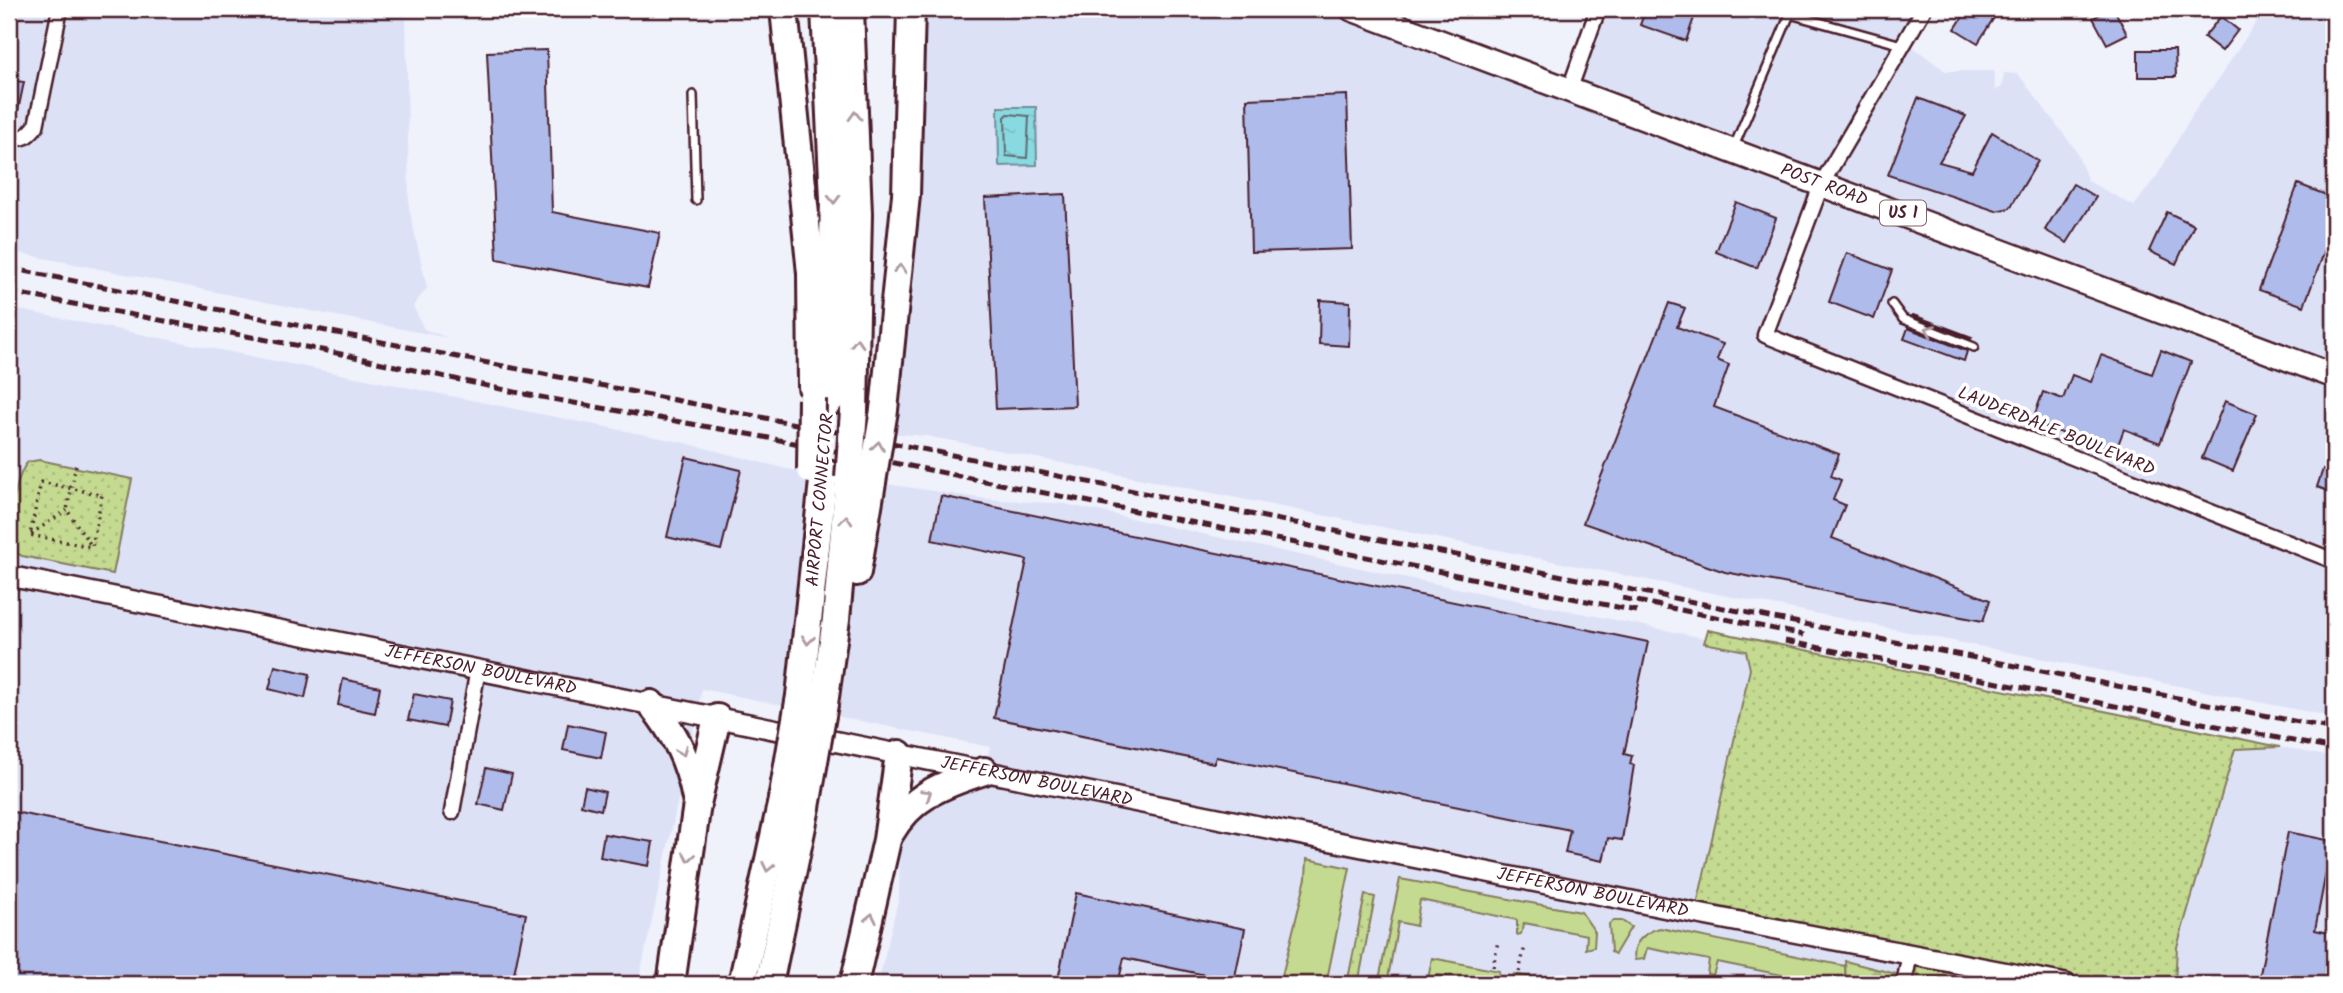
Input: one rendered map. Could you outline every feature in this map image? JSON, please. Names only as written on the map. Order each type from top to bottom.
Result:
[{"type":"highway","points":[[784,9],[811,273],[820,400]]},
{"type":"highway","name":"AIRPORT CONNECTOR","points":[[825,9],[834,200],[820,400],[839,476]]},
{"type":"highway","name":"AIRPORT CONNECTOR","points":[[743,984],[794,804],[817,695],[814,583],[854,411],[858,214],[850,9]]},
{"type":"highway","points":[[817,695],[856,576],[839,476],[884,410],[906,195],[911,9]]},
{"type":"highway","points":[[651,704],[672,731],[684,754],[697,804]]},
{"type":"highway","points":[[671,984],[697,804],[717,718]]},
{"type":"highway","points":[[854,984],[887,840],[899,754]]},
{"type":"highway","points":[[887,840],[901,816],[925,794],[984,771]]},
{"type":"highway","name":"AIRPORT CONNECTOR","points":[[769,984],[794,804]]},
{"type":"main road","name":"POST ROAD","points":[[1352,9],[1385,15],[1569,91],[1732,149],[2334,376]]},
{"type":"main road","name":"JEFFERSON BOULEVARD","points":[[9,576],[1654,905],[2066,984]]},
{"type":"street","points":[[9,137],[21,139],[28,136],[36,126],[61,9]]},
{"type":"street","points":[[1569,91],[1598,9]]},
{"type":"street","points":[[1822,183],[1924,9]]},
{"type":"street","name":"LAUDERDALE BOULEVARD","points":[[1822,183],[1765,335],[2334,561]]},
{"type":"street","points":[[452,812],[478,669]]},
{"type":"street","points":[[1905,984],[1910,953]]},
{"type":"lane","points":[[1732,149],[1790,14],[1902,45]]},
{"type":"lane","points":[[693,95],[696,200]]},
{"type":"lane","points":[[1892,304],[1903,319],[1974,347]]},
{"type":"path","points":[[76,465],[67,510],[92,547]]},
{"type":"path","points":[[30,535],[41,482],[102,495],[92,547]]},
{"type":"path","points":[[30,535],[67,510]]},
{"type":"path","points":[[30,535],[92,547]]},
{"type":"path","points":[[1493,967],[1499,941]]},
{"type":"path","points":[[1519,972],[1525,946]]},
{"type":"shaded area","points":[[9,9],[406,9],[409,208],[427,288],[413,306],[424,329],[448,338],[9,251]]},
{"type":"shaded area","points":[[918,9],[1402,9],[1396,22],[1566,89],[1601,9],[1914,9],[1919,11],[1904,40],[1945,71],[1994,71],[1995,91],[2002,87],[2004,73],[2018,74],[2075,149],[2088,181],[2134,206],[2157,176],[2198,105],[2265,9],[2334,9],[2334,717],[927,436],[887,433]]},
{"type":"shaded area","points":[[9,308],[681,442],[787,469],[986,499],[1065,504],[1397,576],[1931,684],[2266,748],[2287,748],[2334,758],[2334,984],[2175,984],[2177,947],[1904,976],[1845,962],[1846,984],[878,984],[899,897],[900,838],[915,810],[983,777],[990,747],[702,689],[638,984],[9,984]]},
{"type":"green space","points":[[39,460],[132,479],[113,574],[22,556],[11,550],[9,531],[19,478],[28,462]]},
{"type":"green space","points":[[1708,630],[2280,747],[2235,749],[2177,947],[2175,984],[2071,984],[1696,910],[1750,669],[1746,651],[1704,643]]},
{"type":"green space","points":[[1307,859],[1350,868],[1326,984],[1280,984],[1306,878]]},
{"type":"green space","points":[[1400,879],[1581,912],[1595,932],[1594,947],[1586,949],[1587,935],[1524,923],[1521,934],[1517,935],[1517,920],[1420,900],[1416,926],[1398,922],[1387,984],[1378,984]]},
{"type":"green space","points":[[1365,895],[1375,897],[1358,984],[1347,984]]},
{"type":"green space","points":[[1622,921],[1631,927],[1615,954],[1611,952],[1609,924]]},
{"type":"green space","points":[[1660,928],[1845,966],[1846,984],[1826,984],[1717,962],[1713,975],[1707,974],[1709,960],[1647,948],[1644,959],[1635,960],[1635,949],[1640,940],[1649,932]]},
{"type":"green space","points":[[1911,954],[2059,984],[1846,984],[1845,961],[1904,976]]},
{"type":"green space","points":[[1432,958],[1499,971],[1497,984],[1436,975],[1434,984],[1427,984]]},
{"type":"green space","points":[[1514,974],[1568,984],[1511,984]]},
{"type":"water","points":[[998,107],[1036,107],[1037,165],[999,166]]},
{"type":"building","points":[[1646,9],[1697,9],[1686,41],[1640,25]]},
{"type":"building","points":[[1968,9],[1983,9],[1995,16],[1978,43],[1955,29]]},
{"type":"building","points":[[2114,9],[2127,34],[2107,44],[2093,18]]},
{"type":"building","points":[[2221,16],[2238,30],[2222,51],[2204,37]]},
{"type":"building","points":[[547,50],[552,212],[660,233],[648,288],[497,259],[487,52]]},
{"type":"building","points":[[2138,50],[2175,50],[2176,77],[2138,77]]},
{"type":"building","points":[[9,80],[24,82],[15,125],[9,124]]},
{"type":"building","points":[[1347,95],[1352,249],[1251,252],[1247,99]]},
{"type":"building","points":[[1918,98],[1966,116],[1939,162],[1972,171],[1992,132],[2038,161],[2010,208],[1996,211],[1888,175]]},
{"type":"building","points":[[2073,184],[2096,197],[2067,243],[2045,230]]},
{"type":"building","points":[[2298,184],[2334,198],[2334,226],[2304,306],[2259,290]]},
{"type":"building","points":[[1065,194],[1075,406],[996,409],[985,198]]},
{"type":"building","points":[[1736,202],[1776,218],[1757,268],[1716,252]]},
{"type":"building","points":[[2167,212],[2194,225],[2176,264],[2149,251]]},
{"type":"building","points":[[1847,253],[1892,270],[1874,319],[1829,302]]},
{"type":"building","points":[[1320,300],[1350,302],[1349,346],[1319,344]]},
{"type":"building","points":[[1669,303],[1685,308],[1677,327],[1723,344],[1717,360],[1729,365],[1714,407],[1839,454],[1831,476],[1841,480],[1833,500],[1845,505],[1832,538],[1990,600],[1983,621],[1725,572],[1583,523]]},
{"type":"building","points":[[1913,315],[1972,337],[1971,339]]},
{"type":"building","points":[[1908,328],[1967,351],[1964,361],[1904,339]]},
{"type":"building","points":[[2161,350],[2191,362],[2160,443],[2124,429],[2115,453],[2032,422],[2043,392],[2063,399],[2072,375],[2091,382],[2101,355],[2152,374]]},
{"type":"building","points":[[2225,401],[2257,414],[2233,471],[2202,458]]},
{"type":"building","points":[[686,457],[741,470],[721,550],[667,537]]},
{"type":"building","points":[[2323,469],[2334,473],[2334,493],[2317,487]]},
{"type":"building","points":[[941,496],[1648,642],[1624,754],[1632,756],[1630,764],[1634,765],[1622,840],[1608,838],[1603,861],[1565,853],[1570,830],[1216,757],[1214,763],[994,718],[1027,560],[932,540]]},
{"type":"building","points":[[275,666],[310,674],[305,698],[269,689]]},
{"type":"building","points":[[343,679],[380,687],[375,713],[338,705]]},
{"type":"building","points":[[414,694],[450,701],[445,727],[408,720]]},
{"type":"building","points":[[568,724],[606,732],[601,758],[563,750]]},
{"type":"building","points":[[486,768],[512,774],[504,810],[478,804]]},
{"type":"building","points":[[585,787],[605,792],[601,810],[581,805]]},
{"type":"building","points":[[9,811],[526,914],[512,984],[9,984]]},
{"type":"building","points":[[2288,832],[2332,841],[2315,930],[2333,934],[2324,984],[2258,984]]},
{"type":"building","points":[[604,834],[653,842],[649,866],[600,857]]},
{"type":"building","points":[[1076,893],[1245,929],[1234,981],[1124,958],[1118,984],[1057,984]]},
{"type":"railway","points":[[9,268],[2334,729]]},
{"type":"railway","points":[[9,292],[327,351],[524,394],[759,436],[1637,611]]},
{"type":"railway","points":[[1622,598],[1804,635]]},
{"type":"railway","points":[[1785,641],[2334,749]]}]
